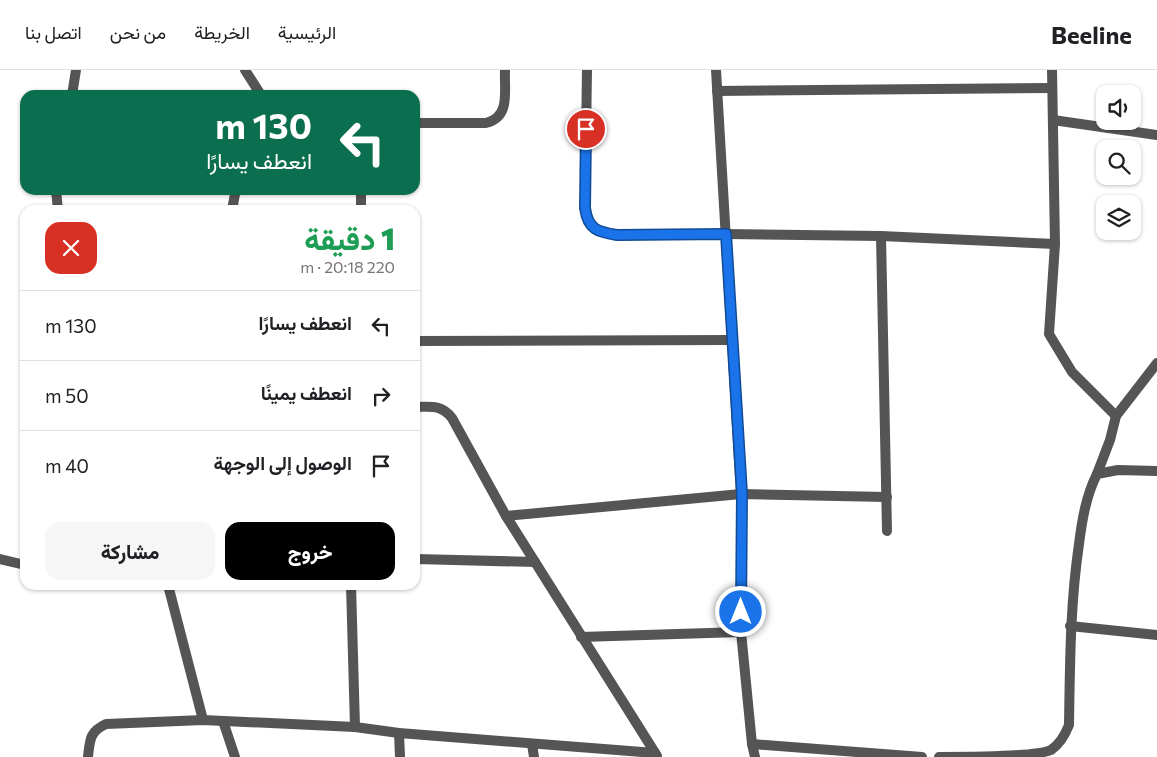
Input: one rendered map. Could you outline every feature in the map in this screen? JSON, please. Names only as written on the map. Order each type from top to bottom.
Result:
[{"type":"street","points":[[73,90],[76,70]]},
{"type":"street","points":[[245,70],[258,90]]},
{"type":"street","points":[[420,123],[486,122],[495,120],[502,114],[505,70]]},
{"type":"street","points":[[587,70],[585,208],[587,220],[601,232],[617,235],[881,236],[1055,244]]},
{"type":"street","points":[[716,70],[742,494],[741,632],[752,744],[755,757]]},
{"type":"street","points":[[1052,70],[1055,244],[1049,334],[1072,372],[1116,416]]},
{"type":"street","points":[[717,91],[1052,88]]},
{"type":"street","points":[[1053,120],[1157,135]]},
{"type":"street","points":[[881,236],[887,531]]},
{"type":"street","points":[[420,341],[732,340]]},
{"type":"street","points":[[939,757],[1033,755],[1050,750],[1066,734],[1069,725],[1070,626],[1074,573],[1087,496],[1110,440],[1116,416],[1157,363]]},
{"type":"street","points":[[420,407],[445,409],[452,418],[506,516],[657,755]]},
{"type":"street","points":[[1097,474],[1118,470],[1157,471]]},
{"type":"street","points":[[506,516],[742,494],[887,497]]},
{"type":"street","points":[[0,559],[20,564]]},
{"type":"street","points":[[420,559],[535,562]]},
{"type":"street","points":[[169,590],[203,720]]},
{"type":"street","points":[[351,590],[355,727]]},
{"type":"street","points":[[1070,626],[1157,635]]},
{"type":"street","points":[[581,637],[741,632]]},
{"type":"street","points":[[88,757],[90,738],[96,728],[106,724],[203,720],[355,727],[399,734],[657,755]]},
{"type":"street","points":[[223,721],[235,757]]},
{"type":"street","points":[[399,734],[400,757]]},
{"type":"street","points":[[532,744],[534,757]]},
{"type":"street","points":[[752,744],[922,757]]},
{"type":"route","points":[[586,129],[585,208],[587,220],[593,227],[601,232],[617,235],[726,234],[742,494],[741,612]]}]
